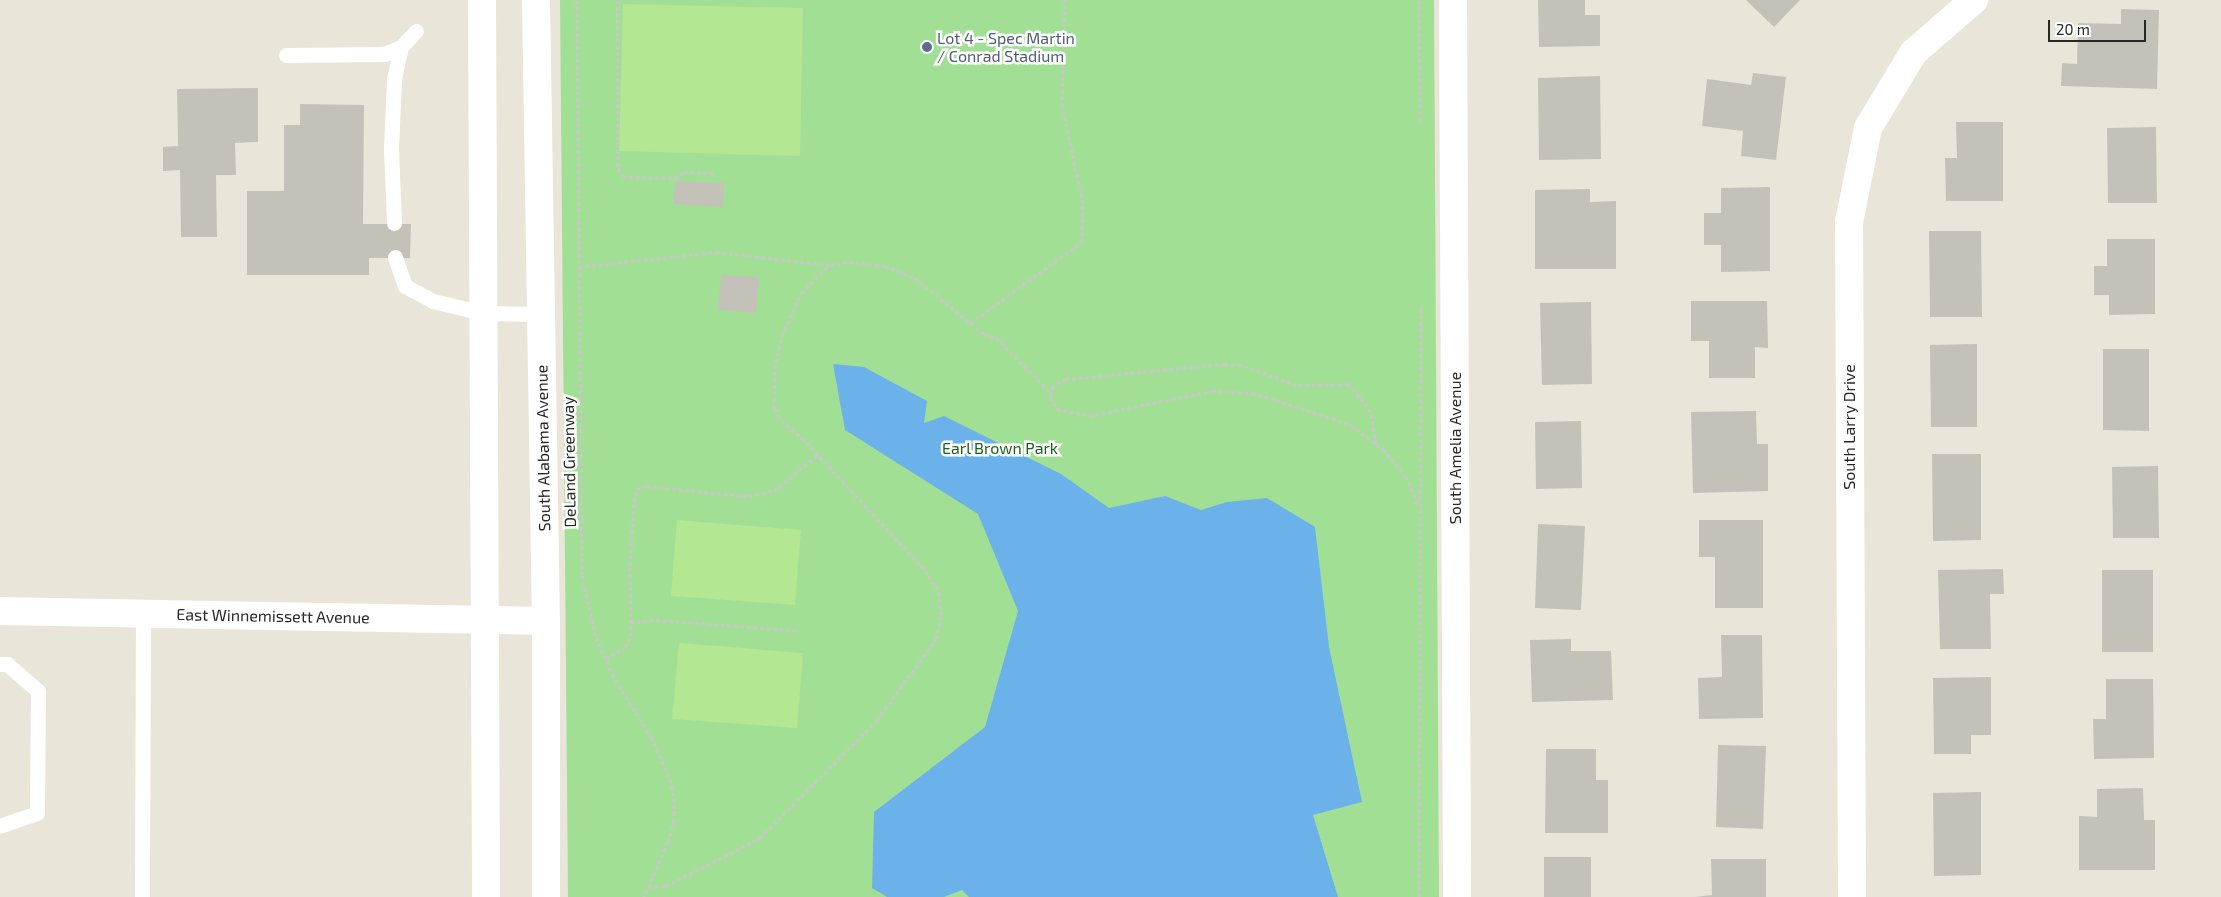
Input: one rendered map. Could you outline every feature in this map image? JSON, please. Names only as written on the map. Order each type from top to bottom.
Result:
[{"type":"street","points":[[482,0],[483,620],[486,897]]},
{"type":"street","name":"South Alabama Avenue","points":[[536,0],[546,621],[546,897]]},
{"type":"street","name":"South Amelia Avenue","points":[[1453,0],[1458,897]]},
{"type":"street","name":"South Larry Drive","points":[[1852,897],[1848,222],[1868,128],[1913,53],[1974,0]]},
{"type":"street","name":"East Winnemissett Avenue","points":[[0,611],[546,621]]},
{"type":"lane","points":[[394,223],[391,148],[394,79],[401,48],[416,31]]},
{"type":"lane","points":[[286,55],[384,54],[401,48]]},
{"type":"lane","points":[[395,257],[405,286],[433,300],[483,313],[541,314]]},
{"type":"lane","points":[[142,897],[143,614]]},
{"type":"lane","points":[[0,664],[7,664],[38,691],[38,700],[37,813],[0,826]]},
{"type":"path","name":"DeLand Greenway","points":[[577,0],[582,575],[587,604],[606,660],[651,737],[670,779],[674,798],[674,820],[668,842],[644,897]]},
{"type":"path","points":[[618,0],[618,168],[622,175],[629,177],[675,178],[684,172],[716,173]]},
{"type":"path","points":[[970,323],[1082,242],[1083,203],[1062,106],[1065,0]]},
{"type":"path","points":[[1419,0],[1420,129]]},
{"type":"path","points":[[579,267],[716,252],[830,265],[849,262],[885,266],[915,278],[984,334],[996,338],[1051,393]]},
{"type":"path","points":[[648,887],[666,886],[760,838],[877,720],[936,639],[942,615],[938,590],[906,548],[779,418],[773,392],[775,369],[788,318],[801,293],[830,265]]},
{"type":"path","points":[[1420,897],[1419,508],[1421,300]]},
{"type":"path","points":[[1376,444],[1371,412],[1348,384],[1297,385],[1241,365],[1226,364],[1066,379],[1053,386],[1050,398],[1058,409],[1089,416],[1212,391],[1252,393],[1351,426],[1376,444],[1406,476],[1419,508]]},
{"type":"path","points":[[606,660],[625,647],[630,636],[634,502],[638,488],[646,486],[742,496],[762,494],[779,487],[817,455]]},
{"type":"path","points":[[630,623],[656,620],[801,631]]},
{"type":"green space","name":"Earl Brown Park","points":[[560,0],[1434,0],[1439,897],[568,897]]},
{"type":"green space","points":[[623,4],[803,8],[800,156],[619,151]]},
{"type":"green space","points":[[677,520],[801,530],[795,605],[671,596]]},
{"type":"green space","points":[[679,643],[803,653],[797,728],[672,719]]},
{"type":"water","points":[[833,364],[864,367],[927,401],[924,423],[944,416],[1061,474],[1109,508],[1165,496],[1201,510],[1227,502],[1267,498],[1315,527],[1329,647],[1362,802],[1313,815],[1338,897],[969,897],[962,890],[944,897],[887,897],[872,888],[874,812],[985,727],[1018,611],[978,514],[845,430]]},
{"type":"building","points":[[1538,0],[1585,0],[1585,15],[1600,15],[1600,46],[1539,47]]},
{"type":"building","points":[[1746,0],[1800,0],[1774,27]]},
{"type":"building","points":[[2121,9],[2159,10],[2157,89],[2061,86],[2062,63],[2077,64],[2078,23],[2121,24]]},
{"type":"building","points":[[1753,73],[1786,77],[1776,160],[1741,156],[1743,131],[1702,126],[1707,79],[1751,85]]},
{"type":"building","points":[[1600,76],[1601,159],[1539,160],[1538,78]]},
{"type":"building","points":[[258,88],[258,142],[235,143],[236,175],[216,175],[217,237],[181,237],[180,170],[163,171],[163,147],[178,146],[177,89]]},
{"type":"building","points":[[300,104],[364,105],[363,224],[411,224],[410,258],[369,258],[369,275],[247,275],[247,191],[284,191],[284,125],[300,125]]},
{"type":"building","points":[[1956,122],[2003,122],[2003,201],[1946,201],[1945,158],[1957,158]]},
{"type":"building","points":[[2156,127],[2157,203],[2108,203],[2107,128]]},
{"type":"building","points":[[675,181],[724,183],[723,207],[673,204]]},
{"type":"building","points":[[1770,187],[1770,271],[1721,272],[1721,245],[1704,245],[1704,213],[1721,213],[1721,188]]},
{"type":"building","points":[[1590,189],[1590,202],[1616,201],[1616,269],[1535,269],[1535,190]]},
{"type":"building","points":[[1929,231],[1981,231],[1982,317],[1930,317]]},
{"type":"building","points":[[2107,239],[2155,239],[2155,314],[2109,315],[2109,295],[2094,295],[2094,266],[2107,266]]},
{"type":"building","points":[[721,275],[759,277],[756,313],[718,310]]},
{"type":"building","points":[[1691,301],[1767,301],[1768,348],[1755,347],[1755,378],[1709,378],[1709,341],[1691,341]]},
{"type":"building","points":[[1591,302],[1592,384],[1542,385],[1540,303]]},
{"type":"building","points":[[1977,344],[1977,427],[1931,427],[1930,345]]},
{"type":"building","points":[[2103,349],[2149,349],[2149,431],[2103,430]]},
{"type":"building","points":[[1756,411],[1757,444],[1768,444],[1768,491],[1693,493],[1691,412]]},
{"type":"building","points":[[1581,421],[1582,488],[1536,489],[1535,422]]},
{"type":"building","points":[[1932,454],[1981,454],[1981,540],[1933,541]]},
{"type":"building","points":[[2158,466],[2159,538],[2113,538],[2112,467]]},
{"type":"building","points":[[1699,520],[1763,520],[1763,608],[1715,608],[1715,557],[1699,557]]},
{"type":"building","points":[[1538,524],[1585,526],[1581,610],[1535,608]]},
{"type":"building","points":[[2003,569],[2004,594],[1990,594],[1991,649],[1940,649],[1938,570]]},
{"type":"building","points":[[2102,570],[2153,570],[2153,652],[2102,652]]},
{"type":"building","points":[[1721,635],[1762,635],[1763,718],[1699,719],[1698,678],[1722,677]]},
{"type":"building","points":[[1571,639],[1571,651],[1611,651],[1613,700],[1532,702],[1530,640]]},
{"type":"building","points":[[1991,677],[1991,735],[1971,735],[1971,754],[1934,754],[1933,678]]},
{"type":"building","points":[[2106,679],[2153,679],[2154,758],[2094,759],[2093,719],[2106,719]]},
{"type":"building","points":[[1718,745],[1766,746],[1763,829],[1716,827]]},
{"type":"building","points":[[1546,749],[1596,749],[1596,780],[1608,780],[1608,833],[1545,833]]},
{"type":"building","points":[[2143,788],[2144,820],[2155,820],[2155,870],[2079,870],[2079,816],[2097,817],[2097,789]]},
{"type":"building","points":[[1981,792],[1981,875],[1934,876],[1933,793]]},
{"type":"building","points":[[1544,857],[1591,857],[1591,897],[1544,897]]},
{"type":"building","points":[[1711,859],[1766,859],[1766,897],[1695,897],[1712,895]]},
{"type":"place","name":"Lot 4 - Spec Martin / Conrad Stadium","points":[[927,47]]}]
